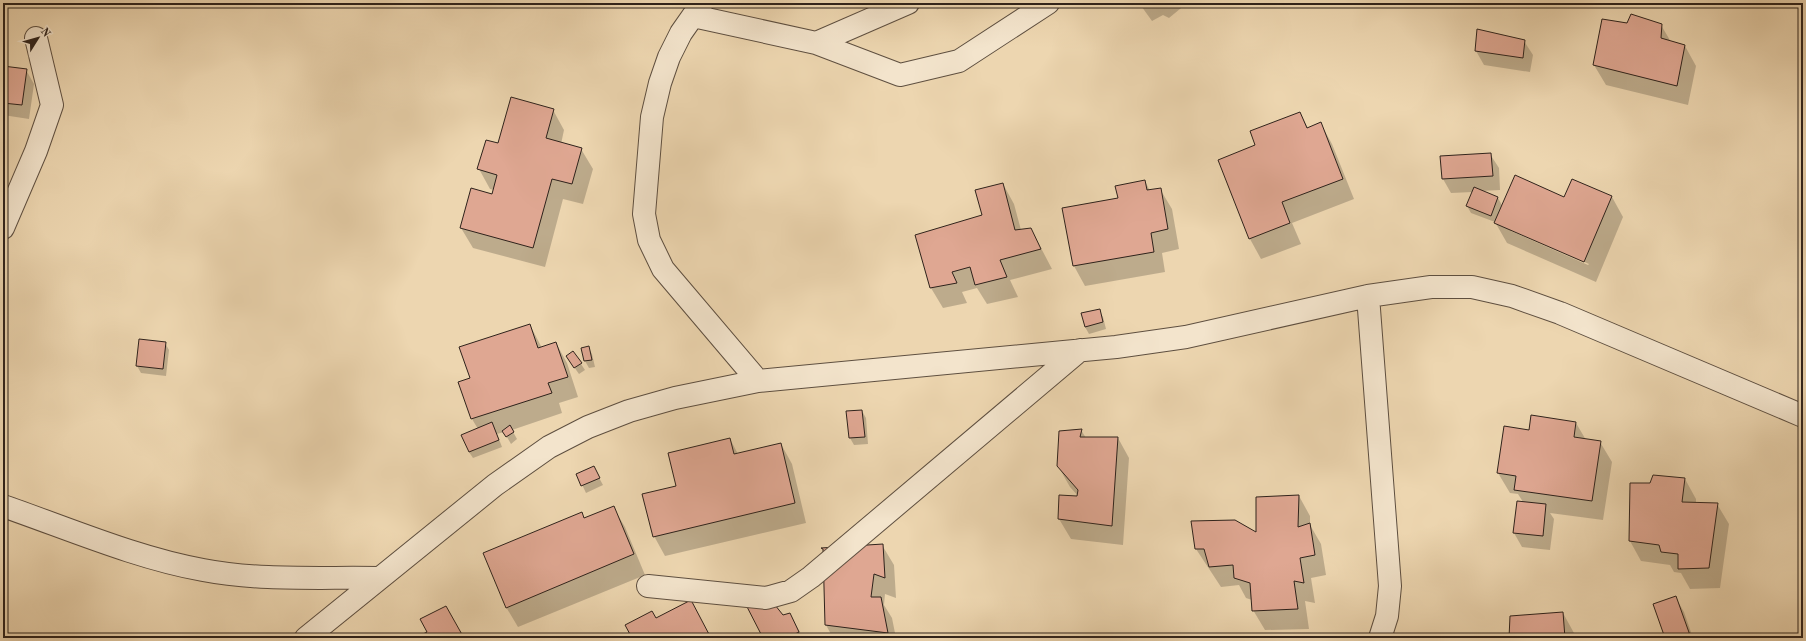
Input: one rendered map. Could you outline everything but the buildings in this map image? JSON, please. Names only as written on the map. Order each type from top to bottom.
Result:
[{"type":"street","points":[[816,44],[908,3]]},
{"type":"street","points":[[758,382],[663,269],[649,240],[644,214],[652,117],[660,83],[669,57],[697,9],[816,44],[900,75],[959,61],[1048,3]]},
{"type":"street","points":[[3,228],[36,151],[52,105],[36,38]]},
{"type":"street","points":[[306,638],[495,485],[549,447],[588,427],[630,411],[675,398],[758,382],[1080,350],[1186,337],[1368,296],[1431,286],[1472,288],[1512,296],[1560,313],[1803,416]]},
{"type":"street","points":[[1368,296],[1390,586],[1387,616],[1380,638]]},
{"type":"street","points":[[648,586],[766,598],[791,591],[811,578],[1080,350]]},
{"type":"street","points":[[3,506],[153,558],[203,570],[260,577],[379,578]]}]
